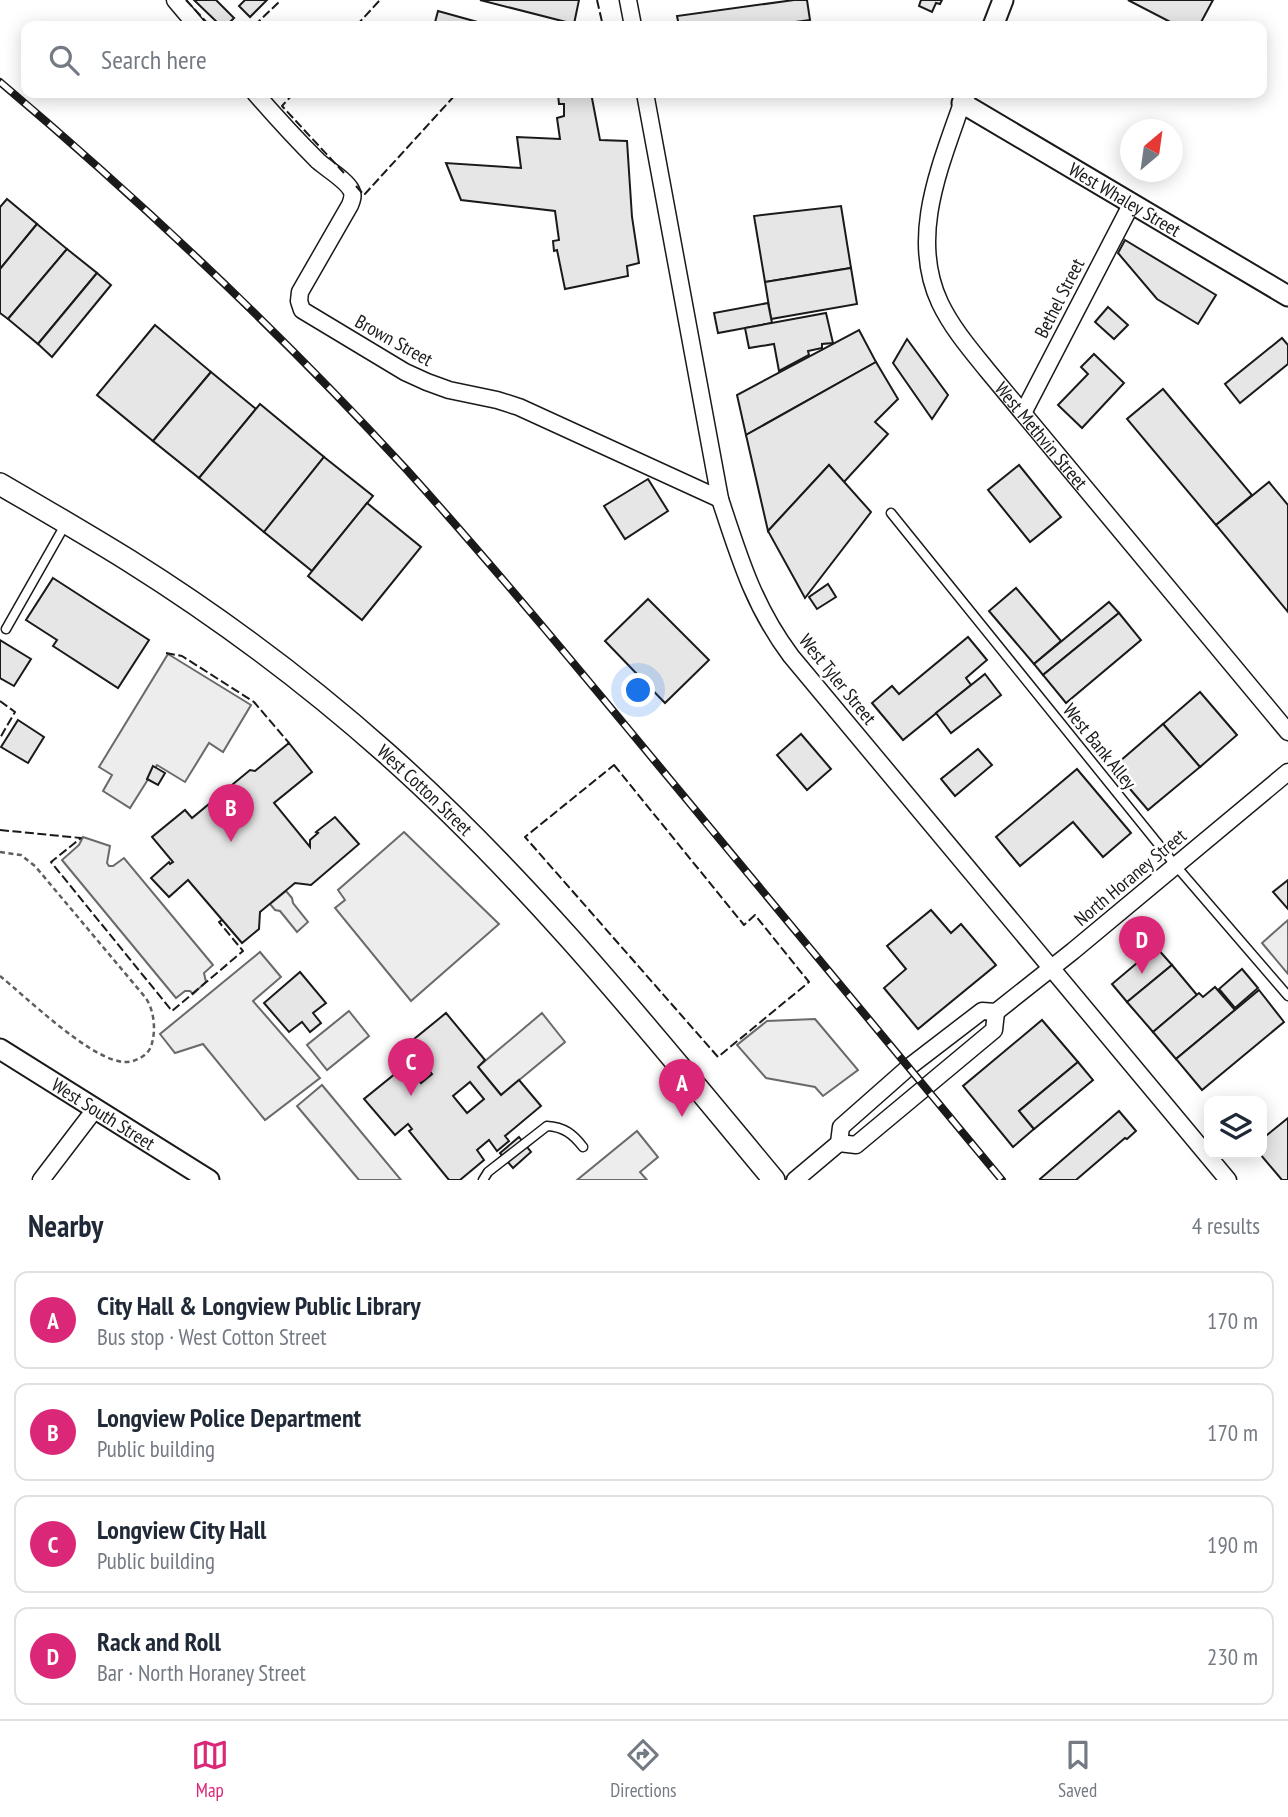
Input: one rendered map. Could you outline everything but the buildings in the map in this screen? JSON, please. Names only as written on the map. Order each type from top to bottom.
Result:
[{"type":"main road","name":"West Cotton Street","points":[[0,484],[146,572],[255,647],[361,732],[446,808],[572,939],[774,1180]]},
{"type":"street","points":[[174,0],[193,21]]},
{"type":"street","points":[[628,0],[632,21]]},
{"type":"street","points":[[995,21],[1003,0]]},
{"type":"street","name":"Brown Street","points":[[259,98],[288,130],[352,191],[353,199],[300,292],[302,310],[405,372],[427,382],[519,407],[720,499]]},
{"type":"street","name":"West Tyler Street","points":[[646,98],[720,499],[750,587],[762,612],[777,638],[1228,1180]]},
{"type":"street","name":"West Whaley Street","points":[[964,98],[1288,296]]},
{"type":"street","name":"West Methvin Street","points":[[964,98],[931,198],[927,241],[935,292],[962,339],[1288,733]]},
{"type":"street","name":"Bethel Street","points":[[1023,413],[1132,203]]},
{"type":"street","name":"North Horaney Street","points":[[996,1012],[994,1030],[926,1088],[856,1145],[839,1143],[841,1127],[909,1067],[982,1011],[996,1012],[1288,772]]},
{"type":"street","name":"West South Street","points":[[0,1049],[209,1180]]},
{"type":"street","points":[[41,1180],[96,1108]]},
{"type":"street","points":[[795,1180],[839,1143]]},
{"type":"lane","name":"West Bank Alley","points":[[891,513],[1176,866],[1288,996]]},
{"type":"lane","points":[[6,629],[66,523]]},
{"type":"lane","points":[[483,1180],[488,1172],[547,1126],[567,1131],[583,1147]]},
{"type":"path","points":[[0,852],[21,855],[36,866],[145,997],[153,1017],[153,1042],[150,1049],[144,1056],[129,1062],[109,1059],[66,1031],[0,976]]},
{"type":"shaded area","points":[[168,654],[251,705],[223,752],[209,743],[185,782],[157,765],[130,808],[103,791],[112,775],[99,767]]},
{"type":"shaded area","points":[[404,832],[499,924],[411,1001],[335,908],[345,900],[338,890]]},
{"type":"shaded area","points":[[83,837],[110,846],[107,863],[109,866],[124,858],[213,965],[204,973],[206,982],[193,994],[185,991],[176,998],[62,860],[79,845]]},
{"type":"shaded area","points":[[286,891],[308,922],[297,932],[280,911],[270,904]]},
{"type":"shaded area","points":[[1288,920],[1288,974],[1262,943]]},
{"type":"shaded area","points":[[260,952],[281,977],[253,1001],[320,1078],[265,1120],[203,1044],[175,1053],[160,1034]]},
{"type":"shaded area","points":[[349,1011],[369,1036],[327,1070],[307,1045]]},
{"type":"shaded area","points":[[542,1013],[565,1042],[501,1095],[478,1067]]},
{"type":"shaded area","points":[[815,1019],[858,1070],[823,1096],[815,1087],[766,1078],[737,1045],[767,1021]]},
{"type":"shaded area","points":[[322,1085],[401,1180],[359,1180],[297,1106]]},
{"type":"shaded area","points":[[637,1131],[658,1157],[640,1172],[647,1180],[577,1180]]},
{"type":"railway","points":[[0,82],[106,174],[209,269],[309,367],[406,469],[571,660],[1002,1180]]},
{"type":"fence","points":[[186,0],[205,21]]},
{"type":"fence","points":[[259,21],[281,0]]},
{"type":"fence","points":[[361,21],[380,0]]},
{"type":"fence","points":[[597,0],[602,21]]},
{"type":"fence","points":[[289,98],[282,106],[344,173]]},
{"type":"fence","points":[[356,186],[364,195],[452,98]]},
{"type":"fence","points":[[166,653],[182,656],[254,702],[289,743]]},
{"type":"fence","points":[[0,701],[15,712],[0,738]]},
{"type":"fence","points":[[614,765],[744,925],[755,915],[809,982],[718,1057],[525,837],[614,765]]},
{"type":"fence","points":[[0,830],[81,838],[51,862],[172,1011],[243,951],[219,922],[222,920]]},
{"type":"place","name":"Longview Police Department","points":[[231,842]]},
{"type":"place","name":"Rack and Roll","points":[[1142,974]]},
{"type":"place","name":"Longview City Hall","points":[[411,1096]]},
{"type":"place","name":"City Hall & Longview Public Library","points":[[682,1117]]}]
